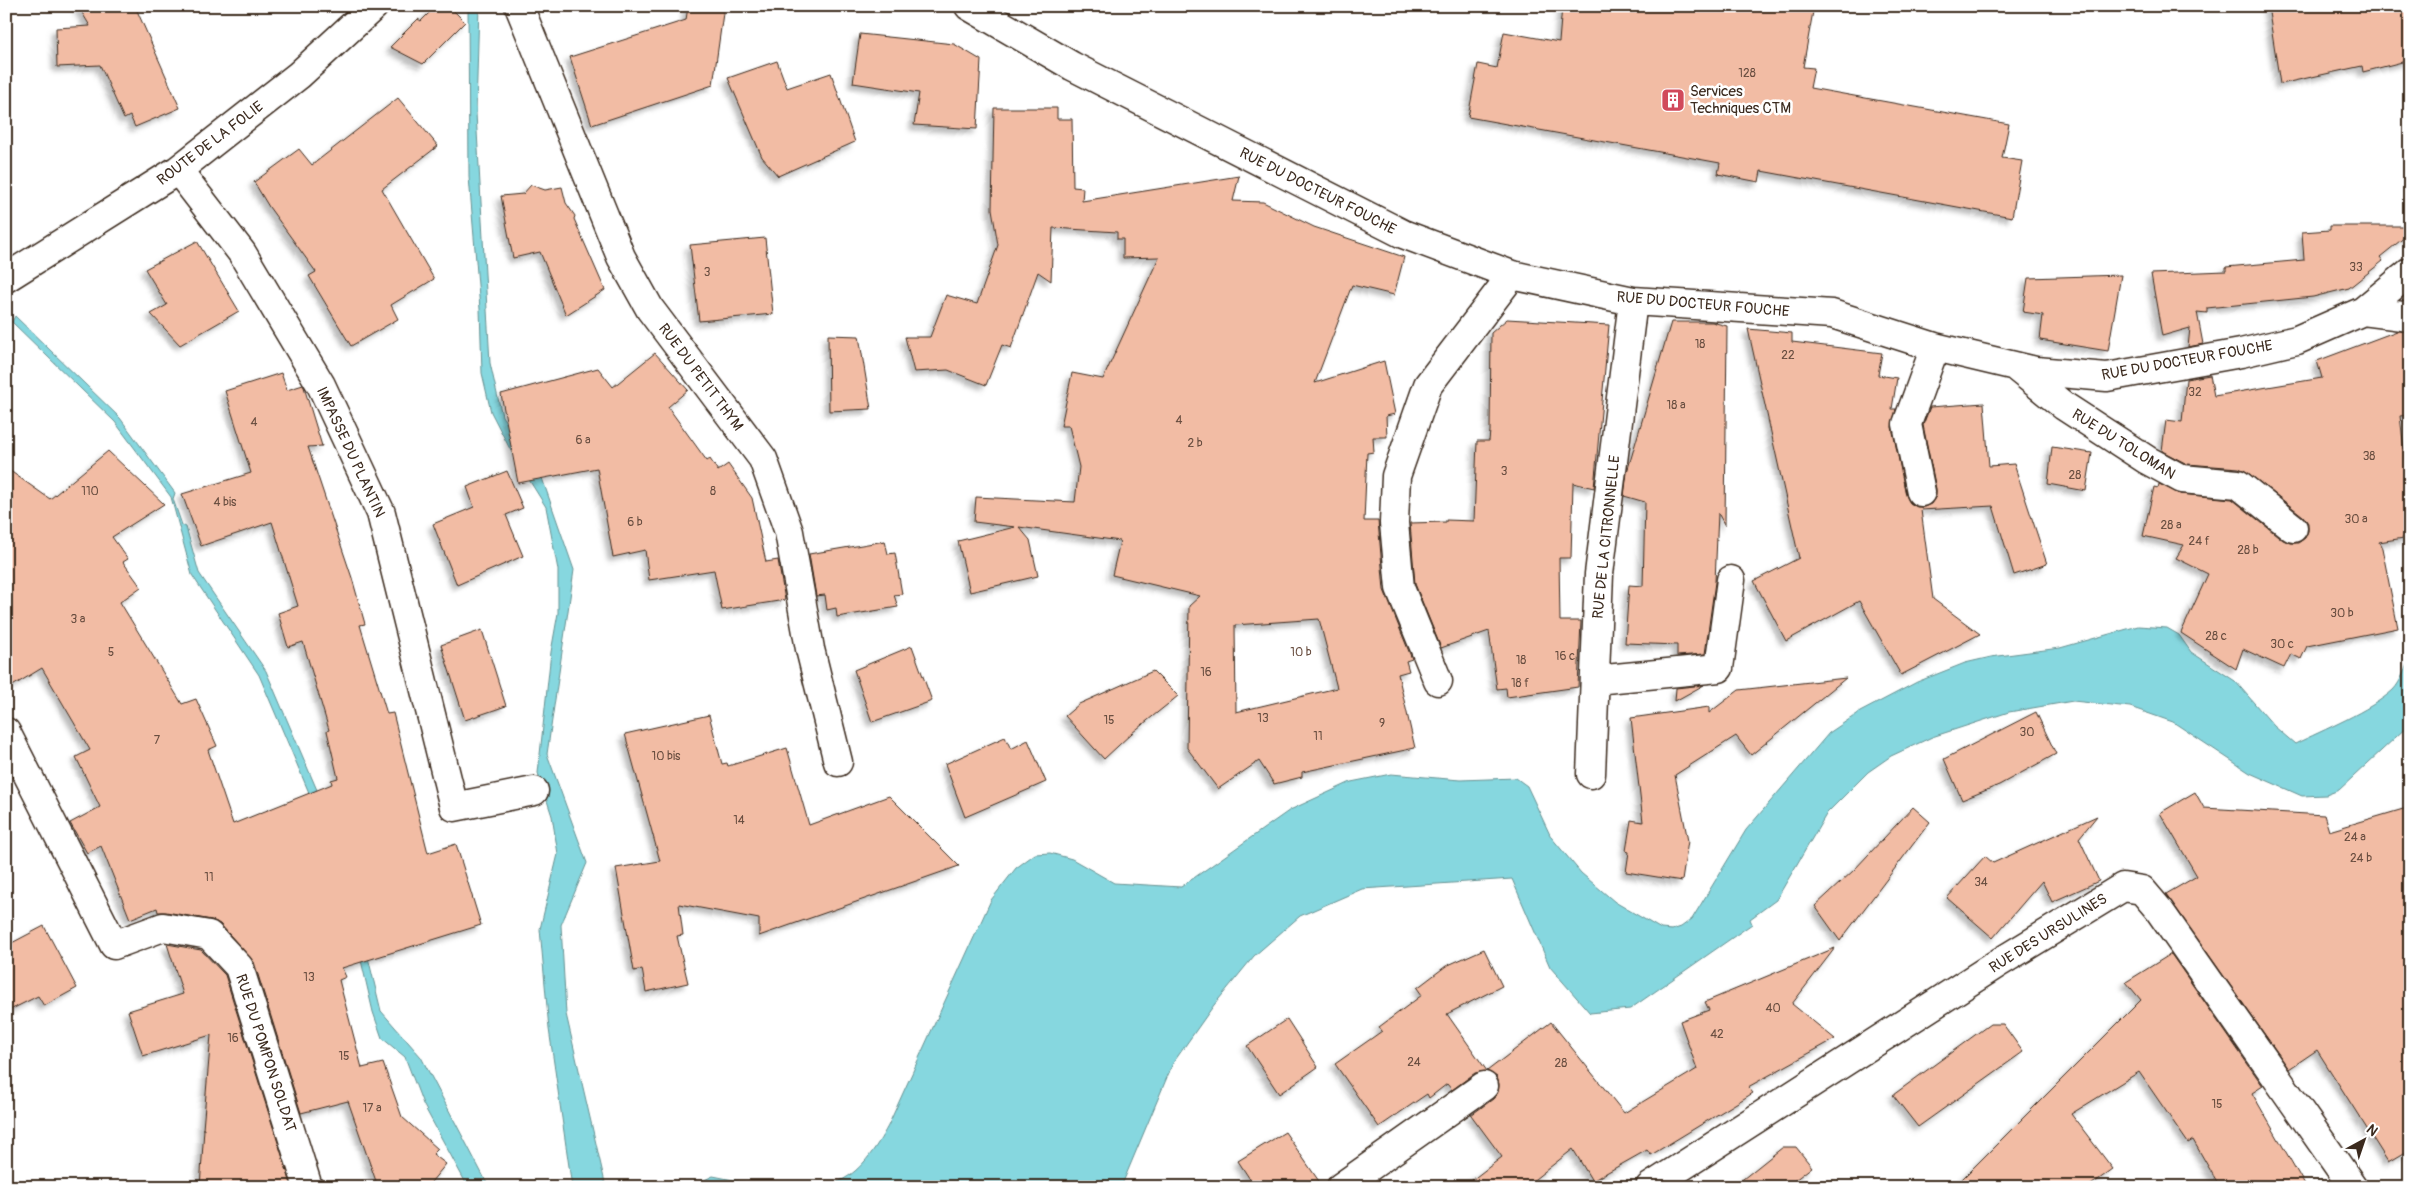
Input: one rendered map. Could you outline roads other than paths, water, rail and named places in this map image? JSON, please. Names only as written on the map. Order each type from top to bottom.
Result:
[{"type":"street","name":"ROUTE DE LA FOLIE","points":[[6,278],[178,170],[299,75],[374,6]]},
{"type":"street","name":"RUE DU PETIT THYM","points":[[519,6],[621,258],[650,309],[763,459],[789,532],[810,649],[838,762]]},
{"type":"street","name":"RUE DU DOCTEUR FOUCHE","points":[[969,6],[1072,66],[1403,234],[1512,275],[1633,301],[1832,314],[1935,347],[2036,371],[2107,377],[2241,353],[2297,340],[2363,312],[2410,272]]},
{"type":"street","name":"IMPASSE DU PLANTIN","points":[[178,170],[242,253],[311,369],[381,513],[454,807],[534,790]]},
{"type":"street","points":[[1438,682],[1400,588],[1394,523],[1396,476],[1428,385],[1512,275]]},
{"type":"street","name":"RUE DE LA CITRONNELLE","points":[[1591,774],[1599,574],[1633,301]]},
{"type":"street","points":[[2363,312],[2410,317]]},
{"type":"street","points":[[1921,492],[1907,424],[1935,347]]},
{"type":"street","name":"RUE DU TOLOMAN","points":[[2015,366],[2064,406],[2147,460],[2182,479],[2238,484],[2293,528]]},
{"type":"street","points":[[1595,680],[1720,668],[1731,580]]},
{"type":"street","name":"RUE DU POMPON SOLDAT","points":[[6,732],[114,945],[163,927],[209,935],[239,967],[308,1187]]},
{"type":"street","name":"RUE DES URSULINES","points":[[1650,1187],[1984,973],[2124,886],[2142,890],[2159,910],[2353,1187]]},
{"type":"street","points":[[1341,1187],[1484,1086]]},
{"type":"water","points":[[468,6],[479,6],[476,113],[490,363],[502,416],[542,478],[574,570],[547,754],[587,863],[561,925],[566,1014],[606,1187],[572,1187],[549,1029],[540,929],[558,854],[552,816],[538,773],[551,652],[558,613],[558,570],[546,507],[511,451],[491,412],[482,373],[480,309],[469,177]]},
{"type":"water","points":[[15,316],[120,418],[175,493],[173,499],[182,525],[186,527],[199,573],[266,671],[317,790],[351,887],[381,1011],[421,1057],[489,1187],[468,1187],[423,1104],[405,1057],[382,1038],[373,1012],[347,900],[310,795],[259,675],[192,575],[171,497],[115,422],[12,322]]},
{"type":"water","points":[[2138,626],[2167,628],[2179,635],[2191,652],[2235,681],[2274,726],[2295,744],[2359,713],[2383,698],[2398,683],[2410,656],[2410,724],[2339,790],[2326,795],[2302,796],[2250,773],[2173,722],[2130,707],[2073,701],[2009,712],[1932,737],[1891,756],[1868,772],[1827,813],[1776,900],[1750,919],[1752,924],[1630,1009],[1590,1013],[1550,967],[1512,879],[1362,889],[1300,916],[1254,956],[1214,1005],[1173,1063],[1121,1187],[811,1187],[835,1183],[844,1179],[860,1167],[873,1151],[888,1126],[991,900],[1016,868],[1035,854],[1050,853],[1072,859],[1114,883],[1181,887],[1290,810],[1351,782],[1391,774],[1460,780],[1516,778],[1527,786],[1551,837],[1581,873],[1615,902],[1661,929],[1672,930],[1681,927],[1692,919],[1746,830],[1829,733],[1860,712],[1917,682],[1965,663],[1991,657],[2060,648]]},
{"type":"water","points":[[713,1176],[769,1187],[689,1187]]},
{"type":"place","name":"Services Techniques CTM","points":[[1673,100]]}]
